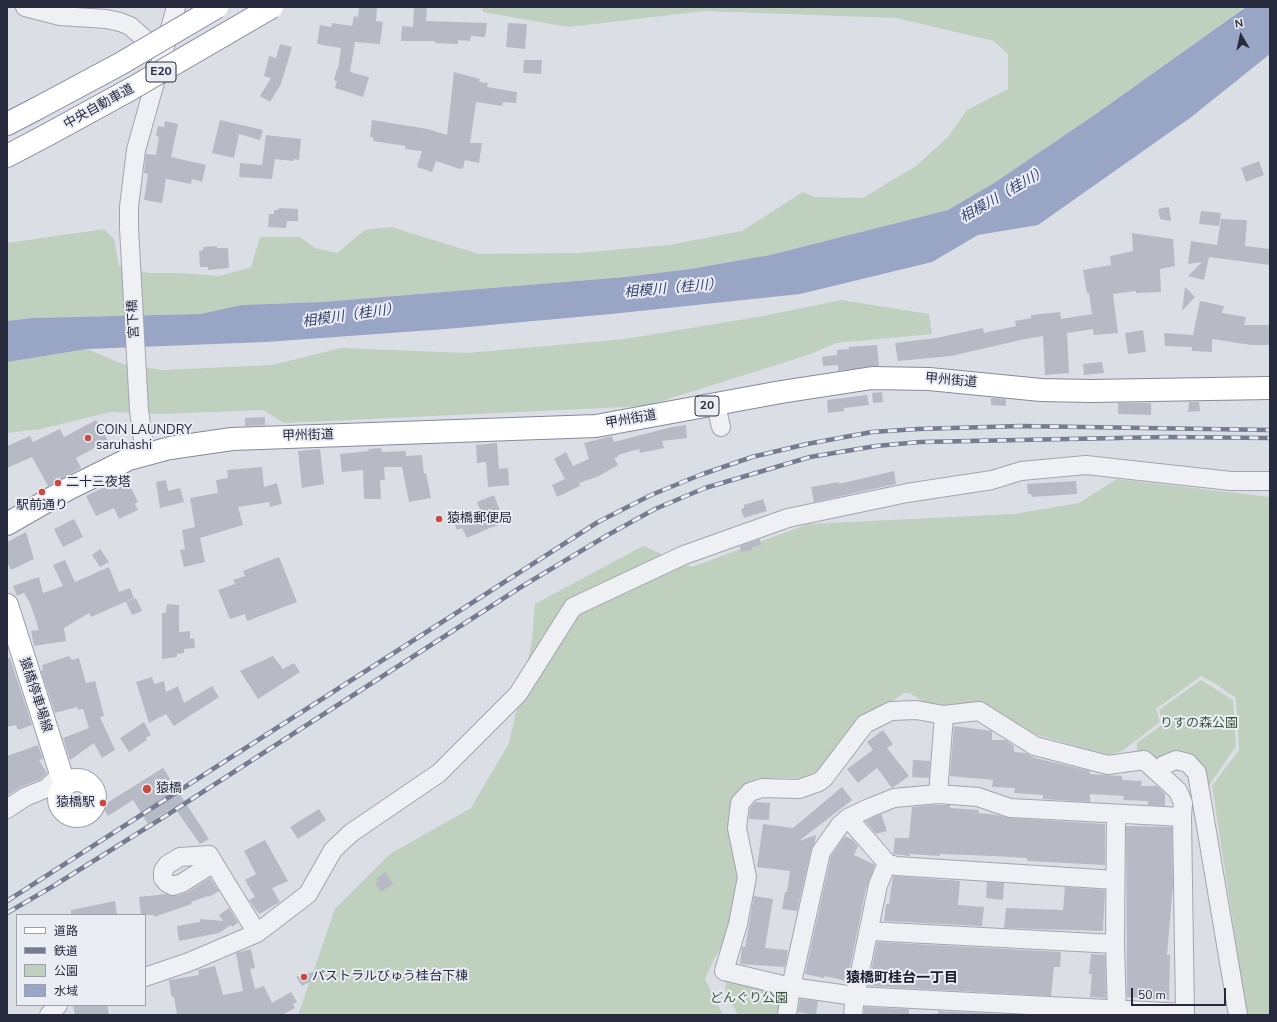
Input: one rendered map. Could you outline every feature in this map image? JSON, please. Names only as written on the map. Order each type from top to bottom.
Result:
[{"type":"main road","name":"E20","points":[[7,124],[120,64],[217,7]]},
{"type":"main road","name":"中央自動車道","points":[[7,156],[144,82],[272,7]]},
{"type":"main road","name":"甲州街道","points":[[7,524],[68,489],[119,464],[145,454],[193,443],[232,439],[596,426],[781,392],[872,378],[928,379],[1041,390],[1090,391],[1270,388]]},
{"type":"main road","name":"猿橋停車場線","points":[[7,605],[64,778]]},
{"type":"street","points":[[25,7],[60,16],[106,19],[120,22],[134,29],[162,54]]},
{"type":"street","name":"宮下橋","points":[[145,454],[139,410],[129,228],[131,178],[136,150],[176,7]]},
{"type":"street","points":[[716,405],[722,427]]},
{"type":"street","points":[[146,976],[189,962],[257,933],[308,894],[333,850],[351,833],[439,773],[518,694],[573,607],[684,555],[788,518],[907,492],[992,480],[1021,472],[1086,465],[1231,481],[1270,481]]},
{"type":"street","points":[[916,710],[944,715],[979,711],[1035,746],[1108,765],[1144,760],[1158,772],[1178,791],[1183,803],[1185,1014],[1117,1012],[855,996],[791,987],[724,970],[738,924],[747,877],[737,828],[740,803],[750,792],[762,788],[799,788],[819,782],[824,778],[865,724],[890,711],[916,710]]},
{"type":"street","points":[[938,794],[944,715]]},
{"type":"street","points":[[1158,772],[1164,765],[1176,760],[1188,763],[1197,773],[1238,1015]]},
{"type":"street","points":[[7,809],[25,797],[47,788],[64,778]]},
{"type":"street","points":[[787,1015],[791,987],[821,852],[840,825],[848,818],[894,798],[938,794],[978,797],[1010,808],[1182,818]]},
{"type":"street","points":[[1116,814],[1115,944],[1117,1012]]},
{"type":"street","points":[[848,818],[886,864],[896,866],[1115,880]]},
{"type":"street","points":[[853,1015],[855,996],[878,885],[886,864]]},
{"type":"street","points":[[215,865],[257,933]]},
{"type":"street","points":[[869,932],[1115,944]]},
{"type":"street","points":[[49,1015],[57,1006]]},
{"type":"green space","points":[[482,7],[1243,7],[1240,11],[1093,116],[994,183],[948,210],[770,255],[690,269],[625,277],[322,302],[242,305],[200,314],[32,318],[7,321],[7,243],[104,229],[114,239],[119,266],[149,273],[181,273],[220,276],[251,267],[260,237],[300,237],[315,248],[337,253],[365,230],[391,227],[479,254],[578,253],[669,245],[742,231],[803,192],[815,197],[863,198],[916,166],[948,137],[967,110],[1008,89],[1008,54],[994,41],[896,18],[705,11],[568,27],[483,12]]},
{"type":"green space","points":[[841,300],[929,314],[932,334],[836,343],[808,355],[646,406],[284,423],[263,410],[161,414],[111,412],[41,429],[7,433],[7,362],[87,349],[122,364],[163,370],[272,365],[341,348],[467,353],[625,339],[763,316]]},
{"type":"green space","points":[[1117,479],[1270,497],[1270,1015],[1247,1015],[1212,786],[1239,750],[1236,698],[1201,676],[1156,709],[1160,722],[1122,751],[1108,755],[1034,734],[981,702],[950,706],[923,702],[910,693],[904,693],[888,704],[861,716],[827,763],[816,772],[801,778],[759,778],[750,781],[732,798],[728,828],[739,877],[724,943],[714,959],[705,979],[723,1015],[298,1015],[335,909],[390,854],[471,808],[509,743],[532,641],[535,604],[643,546],[692,567],[808,524],[1014,514],[1079,503]]},
{"type":"green space","name":"りすの森公園","points":[[1201,680],[1233,700],[1236,746],[1206,790],[1202,772],[1160,761],[1148,753],[1137,755],[1137,743],[1163,724],[1159,710]]},
{"type":"green space","name":"どんぐり公園","points":[[727,976],[782,994],[781,1015],[738,1015],[725,991]]},
{"type":"water","name":"相模川（桂川）","points":[[1246,7],[1270,7],[1270,54],[1190,118],[1038,225],[978,235],[932,262],[800,294],[611,314],[446,329],[266,342],[87,349],[7,362],[7,321],[32,318],[200,314],[242,305],[322,302],[625,277],[690,269],[770,255],[948,210],[994,183],[1093,116]]},
{"type":"building","points":[[359,7],[377,8],[376,21],[383,22],[380,44],[355,42],[350,72],[369,77],[363,97],[335,88],[337,81],[334,80],[338,69],[341,48],[317,44],[320,25],[331,27],[332,23],[352,26],[354,16],[358,17]]},
{"type":"building","points":[[414,7],[427,8],[426,21],[487,23],[485,37],[471,36],[470,41],[458,40],[458,44],[435,43],[435,41],[401,41],[402,26],[413,27]]},
{"type":"building","points":[[508,23],[527,24],[525,49],[506,47]]},
{"type":"building","points":[[280,44],[292,47],[281,84],[270,102],[260,96],[271,78],[264,76],[269,56],[276,58]]},
{"type":"building","points":[[524,60],[542,60],[541,74],[523,73]]},
{"type":"building","points":[[454,72],[480,79],[479,82],[488,83],[487,87],[517,92],[516,103],[503,102],[502,106],[476,102],[470,143],[482,143],[479,163],[465,160],[463,168],[460,169],[436,161],[432,172],[417,167],[422,151],[405,149],[406,146],[373,141],[374,138],[370,137],[372,120],[428,129],[447,135]]},
{"type":"building","points":[[220,120],[263,130],[260,140],[239,134],[234,158],[212,153]]},
{"type":"building","points":[[165,121],[178,124],[171,157],[206,165],[202,182],[192,179],[191,184],[166,179],[162,203],[144,200],[148,174],[144,173],[146,154],[156,155],[159,137],[156,136],[158,126],[164,127]]},
{"type":"building","points":[[266,135],[301,139],[299,160],[294,159],[293,161],[275,159],[272,179],[239,177],[240,163],[262,165]]},
{"type":"building","points":[[1259,161],[1264,175],[1246,182],[1241,168]]},
{"type":"building","points":[[1169,207],[1171,221],[1160,219],[1158,209]]},
{"type":"building","points":[[279,208],[298,209],[298,221],[287,221],[286,228],[268,227],[269,214],[274,214],[274,210],[278,210]]},
{"type":"building","points":[[1201,211],[1221,213],[1219,226],[1199,224]]},
{"type":"building","points":[[1221,219],[1247,220],[1245,246],[1270,249],[1270,265],[1209,257],[1204,280],[1188,276],[1202,262],[1188,264],[1191,241],[1217,245]]},
{"type":"building","points":[[1132,233],[1173,239],[1175,266],[1160,269],[1161,292],[1136,293],[1136,291],[1113,294],[1118,333],[1094,335],[1093,329],[1067,333],[1069,373],[1045,375],[1043,336],[951,356],[898,361],[895,343],[936,338],[983,328],[984,333],[1016,326],[1015,321],[1031,318],[1031,315],[1060,312],[1061,319],[1092,314],[1089,293],[1087,293],[1083,270],[1111,265],[1110,256],[1133,251]]},
{"type":"building","points":[[217,246],[217,248],[228,248],[229,268],[208,270],[208,267],[200,267],[199,251],[203,250],[203,247]]},
{"type":"building","points":[[1185,287],[1195,297],[1182,311]]},
{"type":"building","points":[[1200,301],[1224,306],[1222,313],[1246,317],[1244,325],[1270,325],[1270,345],[1251,345],[1212,339],[1212,352],[1192,351],[1192,347],[1165,346],[1164,333],[1193,335]]},
{"type":"building","points":[[1143,330],[1146,352],[1128,354],[1125,333]]},
{"type":"building","points":[[877,345],[879,366],[838,371],[838,365],[823,366],[822,357],[837,355],[837,350],[849,349],[849,347]]},
{"type":"building","points":[[1102,362],[1104,373],[1084,375],[1083,364]]},
{"type":"building","points":[[882,392],[883,402],[873,403],[872,393]]},
{"type":"building","points":[[867,395],[869,405],[844,408],[844,411],[828,413],[827,400]]},
{"type":"building","points":[[991,398],[1006,399],[1006,406],[991,405]]},
{"type":"building","points":[[1189,402],[1199,402],[1200,411],[1188,412]]},
{"type":"building","points":[[1118,403],[1151,403],[1151,415],[1118,414]]},
{"type":"building","points":[[265,417],[265,425],[245,426],[245,418]]},
{"type":"building","points":[[96,420],[108,441],[76,458],[81,468],[48,486],[32,457],[7,468],[7,446],[30,436],[33,442],[60,429],[64,437]]},
{"type":"building","points":[[686,425],[687,438],[662,441],[664,448],[640,453],[639,449],[618,455],[618,457],[614,458],[618,465],[599,476],[579,483],[580,486],[557,497],[552,485],[565,479],[554,459],[566,452],[573,466],[589,459],[584,443],[612,436],[614,442],[672,427]]},
{"type":"building","points":[[497,443],[499,469],[508,468],[509,485],[488,487],[486,462],[477,463],[476,445]]},
{"type":"building","points":[[381,448],[382,452],[406,451],[406,456],[422,455],[424,474],[426,473],[431,498],[409,502],[402,467],[384,467],[385,480],[380,480],[381,499],[364,499],[363,470],[342,472],[340,454],[369,451],[368,449]]},
{"type":"building","points":[[320,449],[324,484],[302,488],[298,451]]},
{"type":"building","points":[[262,467],[264,487],[277,483],[282,504],[270,507],[269,502],[238,507],[243,525],[200,538],[205,562],[184,567],[180,550],[185,549],[182,530],[195,527],[190,498],[218,493],[216,480],[228,478],[227,470]]},
{"type":"building","points":[[894,471],[896,484],[814,502],[811,487],[839,482],[839,484]]},
{"type":"building","points":[[166,480],[168,491],[180,488],[184,502],[160,508],[156,482]]},
{"type":"building","points":[[1076,481],[1077,494],[1032,497],[1031,494],[1028,494],[1027,484]]},
{"type":"building","points":[[128,482],[138,502],[135,504],[138,510],[119,519],[114,508],[96,516],[86,496],[109,485],[111,490]]},
{"type":"building","points":[[494,495],[505,524],[492,527],[467,538],[462,528],[457,530],[453,520],[480,510],[477,502]]},
{"type":"building","points":[[763,499],[767,511],[744,518],[741,509],[744,508],[744,505]]},
{"type":"building","points":[[74,519],[83,537],[63,547],[54,529]]},
{"type":"building","points":[[26,532],[34,559],[11,570],[7,562],[7,542]]},
{"type":"building","points":[[760,539],[761,545],[752,547],[752,550],[741,552],[740,546]]},
{"type":"building","points":[[100,549],[109,562],[100,567],[92,555]]},
{"type":"building","points":[[279,557],[297,602],[247,621],[245,614],[230,619],[218,590],[235,584],[233,580],[245,576],[243,571]]},
{"type":"building","points":[[65,560],[75,582],[109,567],[119,592],[130,588],[134,598],[91,617],[89,613],[64,628],[66,641],[34,646],[31,631],[39,630],[30,603],[24,593],[17,596],[13,586],[39,577],[43,593],[63,586],[53,565]]},
{"type":"building","points":[[136,598],[142,611],[132,615],[126,602]]},
{"type":"building","points":[[167,604],[179,605],[179,632],[190,631],[190,639],[194,638],[195,648],[184,649],[184,653],[177,654],[177,657],[162,659],[162,613],[166,613]]},
{"type":"building","points":[[69,656],[72,660],[79,658],[86,683],[95,681],[104,716],[100,717],[115,750],[102,758],[94,743],[70,760],[63,738],[89,728],[83,709],[78,710],[77,707],[55,713],[41,671],[43,670],[42,665]]},
{"type":"building","points":[[273,656],[283,669],[294,663],[300,672],[258,699],[240,671]]},
{"type":"building","points":[[7,658],[10,658],[32,725],[18,730],[16,725],[7,727]]},
{"type":"building","points":[[152,677],[154,684],[164,681],[166,692],[178,686],[184,703],[212,686],[219,697],[174,726],[166,714],[149,723],[136,682]]},
{"type":"building","points":[[144,722],[151,735],[145,738],[147,740],[129,752],[120,738]]},
{"type":"building","points":[[954,726],[992,731],[992,740],[1006,740],[1014,746],[1014,752],[1026,753],[1035,758],[1090,771],[1090,774],[1122,776],[1122,780],[1142,781],[1141,786],[1157,786],[1165,794],[1165,806],[1148,805],[1148,801],[1123,800],[1124,796],[1090,794],[1090,802],[1043,799],[1043,795],[1014,793],[1015,788],[992,787],[993,780],[950,776]]},
{"type":"building","points":[[883,730],[893,744],[887,748],[909,776],[892,788],[877,768],[858,783],[847,769],[873,750],[867,742]]},
{"type":"building","points":[[38,745],[43,759],[39,760],[47,773],[41,779],[21,787],[7,796],[7,756]]},
{"type":"building","points":[[913,760],[930,761],[929,778],[912,777]]},
{"type":"building","points":[[163,768],[209,839],[200,844],[174,807],[148,824],[133,800],[108,816],[102,806]]},
{"type":"building","points":[[842,787],[852,800],[799,841],[816,835],[815,842],[811,850],[797,911],[782,909],[785,892],[787,892],[790,871],[757,867],[763,824],[793,828]]},
{"type":"building","points":[[755,802],[770,803],[769,820],[749,819],[750,808]]},
{"type":"building","points":[[950,805],[950,808],[979,810],[978,813],[1009,818],[1105,824],[1105,865],[1027,861],[1027,858],[993,856],[940,854],[940,856],[910,854],[910,856],[893,854],[895,838],[909,838],[912,807]]},
{"type":"building","points":[[319,809],[326,820],[298,839],[290,827]]},
{"type":"building","points":[[881,814],[887,831],[876,834],[865,821]]},
{"type":"building","points":[[1126,826],[1172,827],[1173,884],[1167,955],[1170,955],[1169,1000],[1127,997]]},
{"type":"building","points":[[845,836],[853,840],[858,846],[854,855],[875,865],[866,889],[847,981],[825,976],[824,978],[805,974],[831,856]]},
{"type":"building","points":[[265,840],[288,881],[272,888],[280,902],[259,914],[249,900],[255,897],[245,880],[256,874],[244,851]]},
{"type":"building","points":[[385,872],[393,884],[381,892],[375,883],[378,881],[376,878]]},
{"type":"building","points":[[893,876],[960,881],[958,905],[984,907],[982,926],[884,921],[886,904],[889,904]]},
{"type":"building","points":[[210,878],[219,891],[209,897],[208,896],[191,902],[192,904],[154,917],[154,915],[141,914],[139,897],[166,894],[176,896],[188,892]]},
{"type":"building","points":[[987,882],[1004,883],[1003,900],[986,898]]},
{"type":"building","points":[[1065,887],[1105,890],[1103,931],[1004,928],[1006,908],[1063,910]]},
{"type":"building","points":[[754,896],[773,899],[765,948],[788,950],[785,967],[740,964],[742,947],[745,947]]},
{"type":"building","points":[[115,901],[117,914],[71,914],[71,910]]},
{"type":"building","points":[[229,908],[238,923],[232,927],[231,925],[219,933],[179,941],[177,926],[200,922],[200,919],[223,921],[219,915]]},
{"type":"building","points":[[877,942],[1061,952],[1060,967],[1054,967],[1051,996],[868,986]]},
{"type":"building","points":[[251,949],[255,968],[250,969],[255,989],[264,986],[272,1003],[291,992],[297,1002],[293,1004],[295,1008],[282,1015],[177,1015],[169,980],[199,975],[198,970],[215,966],[223,995],[243,991],[236,953]]},
{"type":"building","points":[[1091,954],[1105,955],[1106,998],[1090,997],[1092,974],[1089,974]]},
{"type":"building","points":[[326,968],[328,972],[302,986],[296,977]]},
{"type":"building","points":[[800,999],[818,1001],[816,1015],[798,1012]]},
{"type":"building","points":[[73,1006],[107,1006],[109,1015],[75,1015]]},
{"type":"building","points":[[864,1007],[909,1009],[909,1015],[864,1015]]},
{"type":"building","points":[[938,1011],[1020,1015],[938,1015]]},
{"type":"railway","points":[[7,901],[598,522],[651,495],[700,475],[752,457],[807,444],[872,432],[1021,426],[1270,430]]},
{"type":"railway","points":[[7,913],[167,815],[521,587],[606,536],[655,509],[705,488],[810,457],[876,446],[920,442],[1167,437],[1270,438]]},
{"type":"place","name":"COIN LAUNDRY saruhashi","points":[[88,438]]},
{"type":"place","name":"二十三夜塔","points":[[58,483]]},
{"type":"place","name":"駅前通り","points":[[42,492]]},
{"type":"place","name":"猿橋郵便局","points":[[439,519]]},
{"type":"place","name":"猿橋","points":[[147,789]]},
{"type":"place","name":"猿橋駅","points":[[103,803]]},
{"type":"place","name":"パストラルびゅう桂台下棟","points":[[304,977]]},
{"type":"district","name":"猿橋町桂台一丁目","points":[[902,979]]}]
